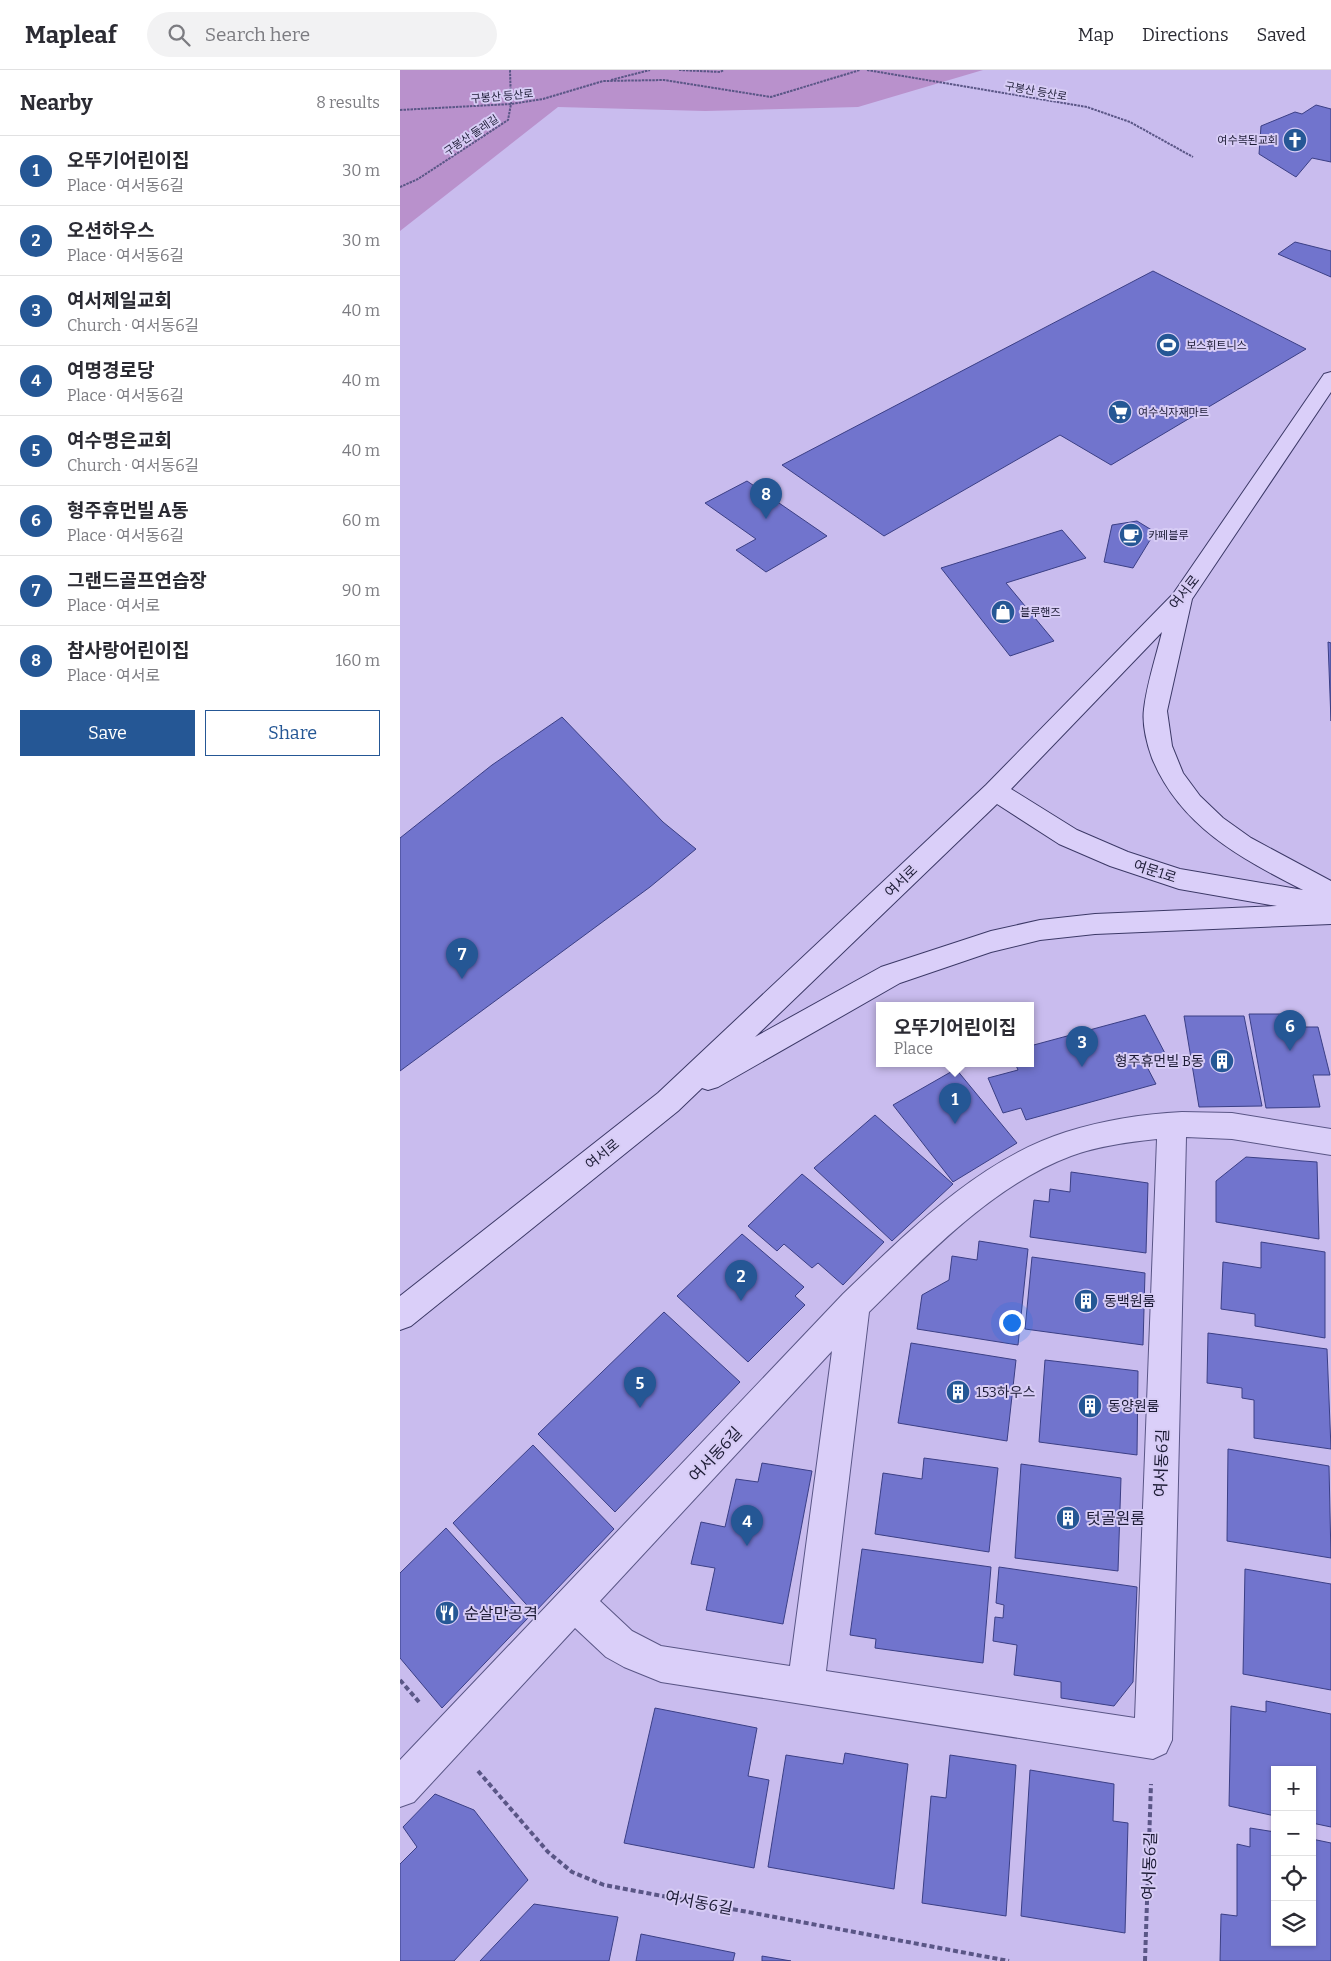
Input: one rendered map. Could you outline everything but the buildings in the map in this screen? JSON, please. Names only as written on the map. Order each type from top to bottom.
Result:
[{"type":"street","name":"여서로","points":[[400,1316],[668,1102],[995,791],[1181,599],[1331,378]]},
{"type":"street","points":[[1181,599],[1155,711],[1155,728],[1159,746],[1172,780],[1195,808],[1224,832],[1269,861],[1331,893]]},
{"type":"street","name":"여문1로","points":[[995,791],[1068,837],[1119,859],[1179,879],[1331,906]]},
{"type":"street","points":[[668,1102],[890,975],[991,942],[1040,930],[1095,924],[1331,914]]},
{"type":"street","name":"여서동6길","points":[[400,1788],[854,1305],[894,1266],[956,1212],[994,1184],[1034,1159],[1064,1145],[1149,1127],[1201,1124],[1331,1142]]},
{"type":"street","name":"여서동6길","points":[[1153,1740],[1172,1126]]},
{"type":"street","points":[[806,1687],[854,1305]]},
{"type":"street","points":[[575,1603],[619,1644],[661,1664],[1153,1740]]},
{"type":"path","name":"구봉산 둘레길","points":[[400,187],[411,185],[508,120],[511,104],[510,70]]},
{"type":"path","name":"구봉산 등산로","points":[[400,110],[511,104],[543,99],[650,70]]},
{"type":"path","points":[[679,70],[720,72],[724,70]]},
{"type":"path","name":"구봉산 등산로","points":[[604,82],[664,80],[771,98],[860,70]]},
{"type":"path","name":"구봉산 등산로","points":[[867,70],[1086,107],[1130,122],[1193,157]]},
{"type":"path","name":"여서동6길","points":[[448,1736],[548,1852],[572,1872],[604,1884],[1009,1961]]},
{"type":"path","name":"여서동6길","points":[[1146,1961],[1153,1740]]},
{"type":"shaded area","points":[[400,70],[983,70],[858,107],[705,111],[558,107],[400,231]]},
{"type":"place","name":"여수복된교회","points":[[1295,140]]},
{"type":"place","name":"보스휘트니스","points":[[1168,345]]},
{"type":"place","name":"여수식자재마트","points":[[1120,412]]},
{"type":"place","name":"참사랑어린이집","points":[[766,519]]},
{"type":"place","name":"카페블루","points":[[1131,535]]},
{"type":"place","name":"블루핸즈","points":[[1003,612]]},
{"type":"place","name":"그랜드골프연습장","points":[[462,979]]},
{"type":"place","name":"형주휴먼빌 A동","points":[[1290,1051]]},
{"type":"place","name":"형주휴먼빌 B동","points":[[1222,1061]]},
{"type":"place","name":"여서제일교회","points":[[1082,1067]]},
{"type":"place","name":"오뚜기어린이집","points":[[955,1124]]},
{"type":"place","name":"오션하우스","points":[[741,1301]]},
{"type":"place","name":"동백원룸","points":[[1086,1301]]},
{"type":"place","name":"153하우스","points":[[958,1392]]},
{"type":"place","name":"동양원룸","points":[[1090,1406]]},
{"type":"place","name":"여수명은교회","points":[[640,1408]]},
{"type":"place","name":"텃골원룸","points":[[1068,1518]]},
{"type":"place","name":"여명경로당","points":[[747,1546]]},
{"type":"place","name":"순살만공격","points":[[447,1613]]}]
